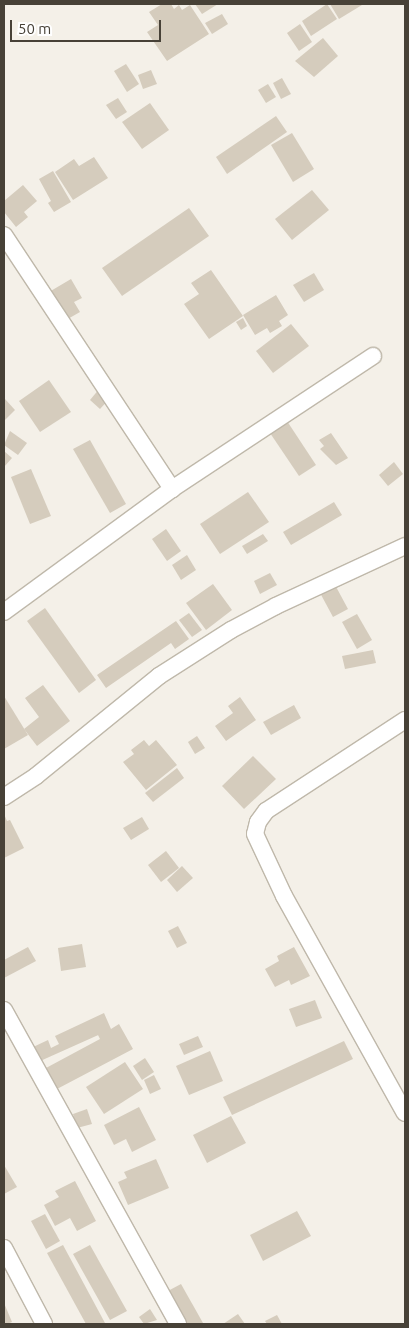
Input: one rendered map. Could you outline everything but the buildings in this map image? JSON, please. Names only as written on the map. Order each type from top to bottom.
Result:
[{"type":"street","points":[[4,235],[172,489]]},
{"type":"street","points":[[4,612],[172,489],[373,356]]},
{"type":"street","points":[[4,797],[36,776],[159,676],[231,630],[276,606],[405,546]]},
{"type":"street","points":[[405,720],[266,811],[258,822],[255,834],[284,896],[405,1113]]},
{"type":"street","points":[[4,1010],[178,1324]]},
{"type":"street","points":[[4,1248],[44,1324]]}]
